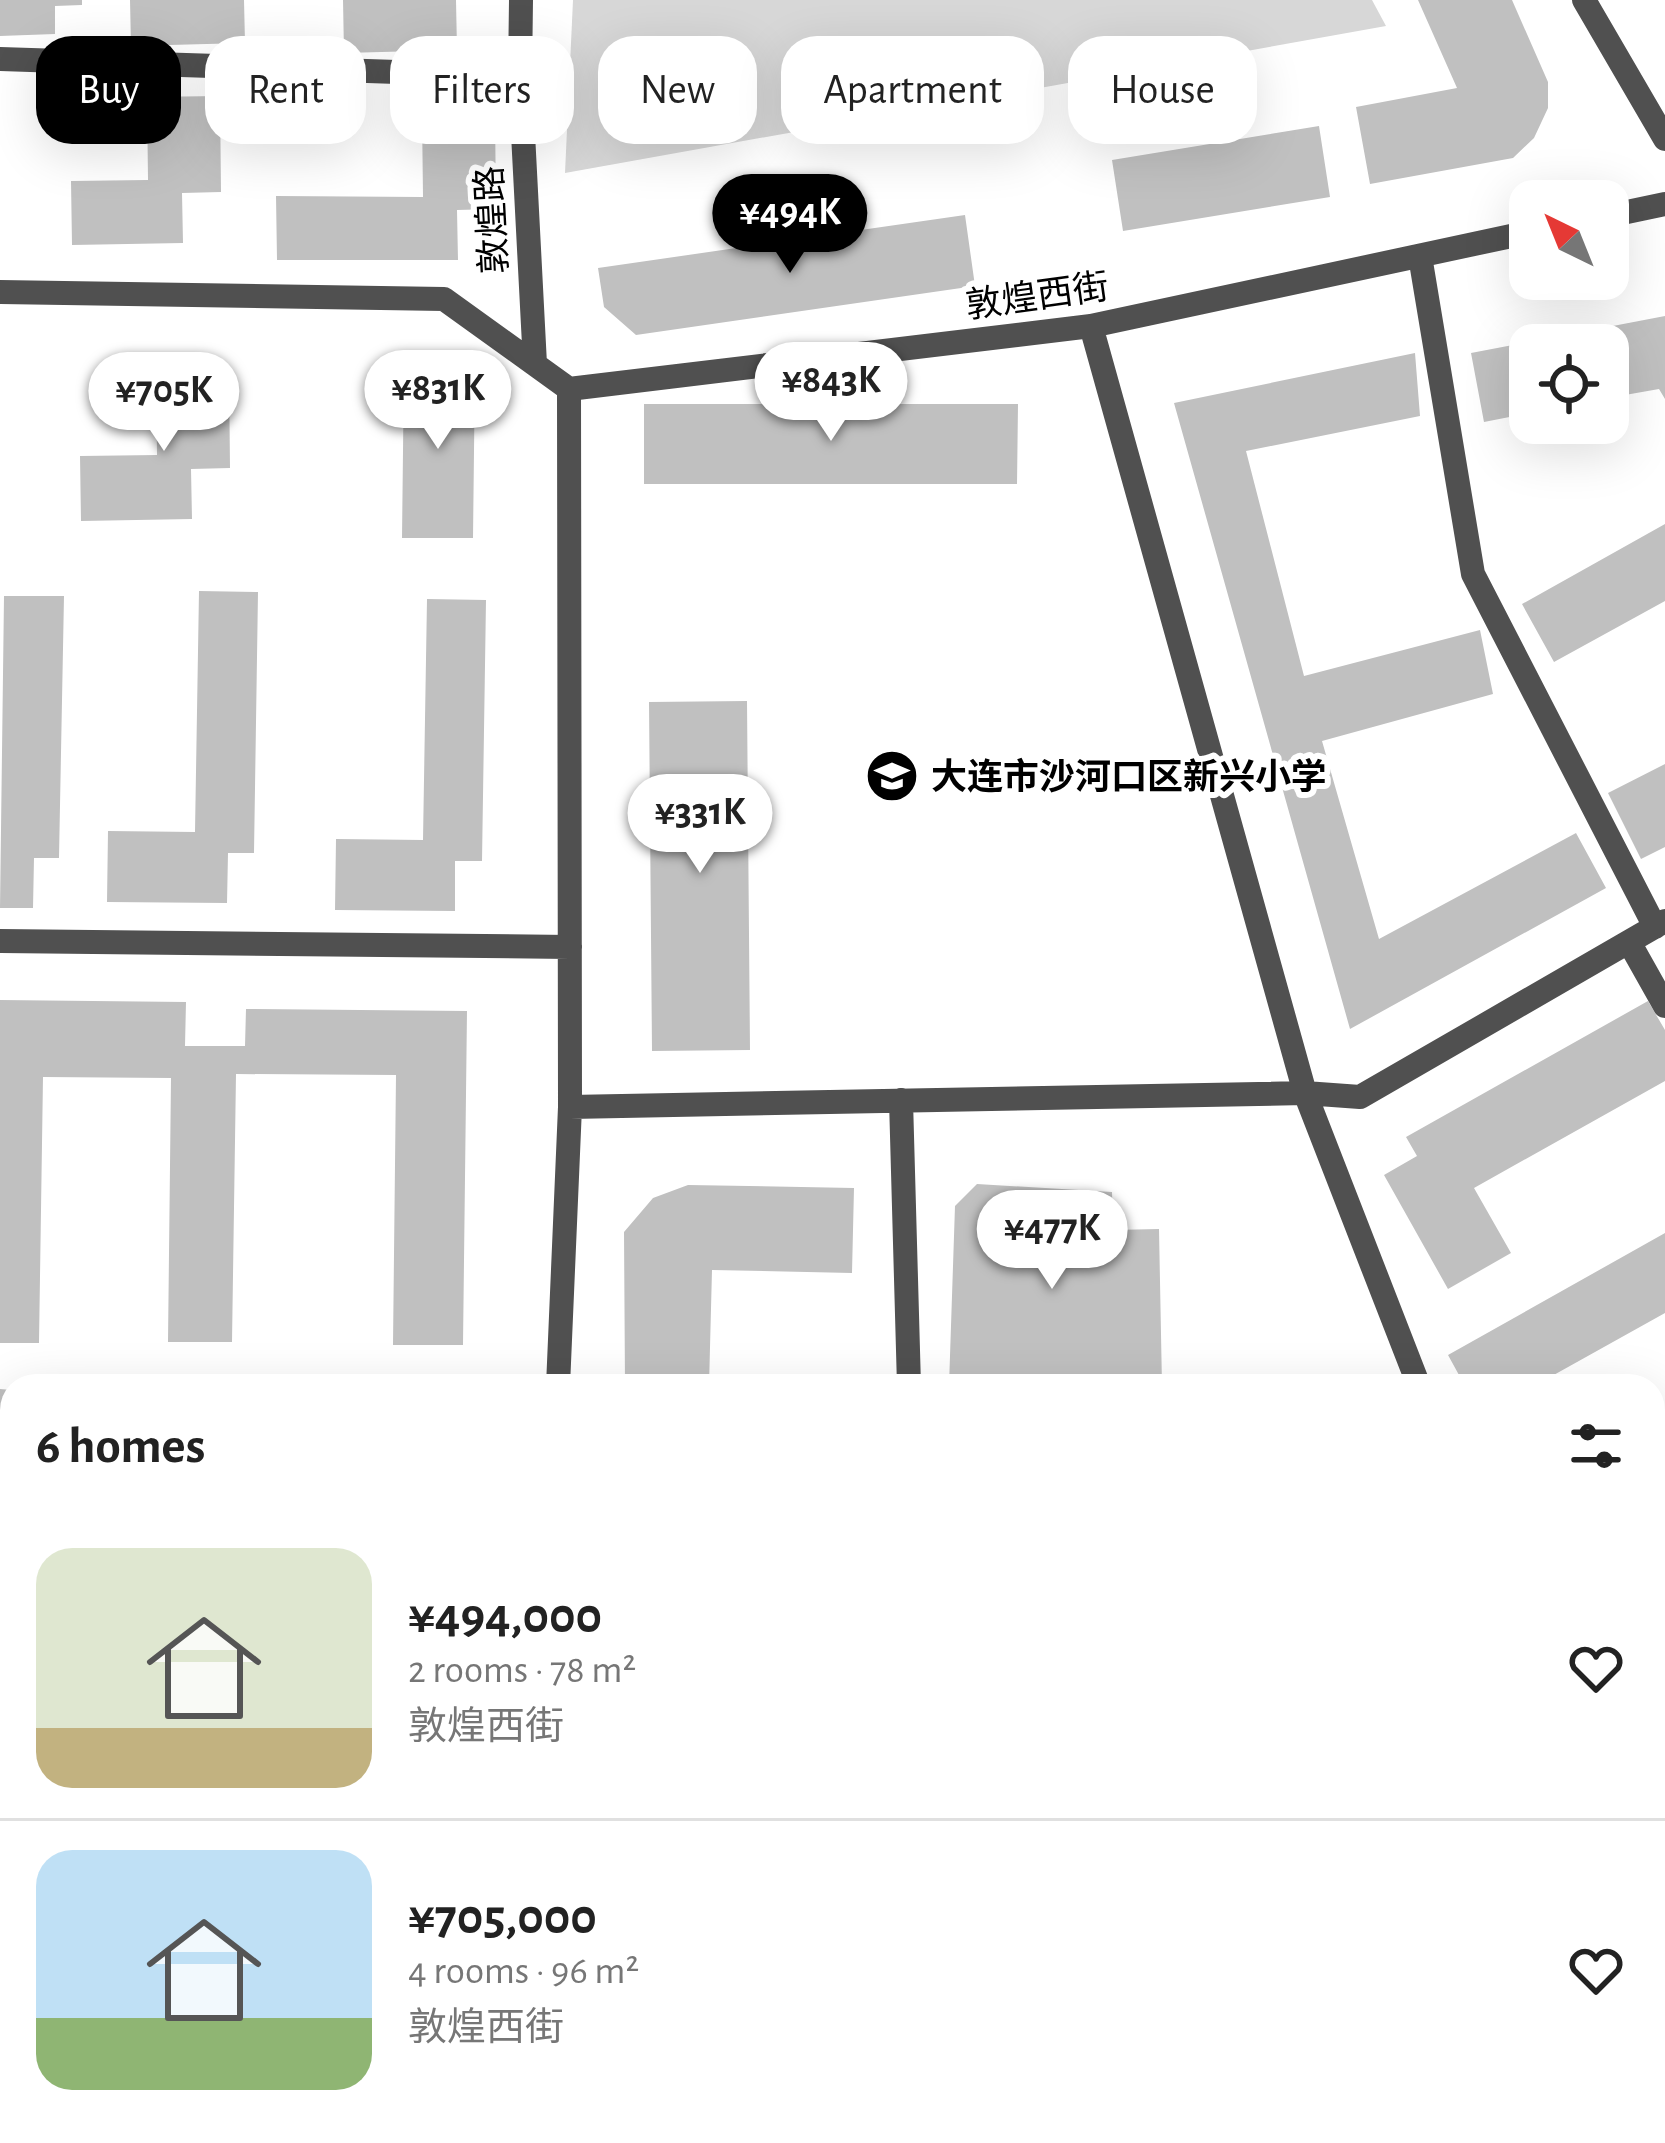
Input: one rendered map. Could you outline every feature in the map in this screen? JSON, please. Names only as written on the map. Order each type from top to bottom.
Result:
[{"type":"street","name":"敦煌路","points":[[521,0],[521,36]]},
{"type":"street","points":[[1584,0],[1665,140]]},
{"type":"street","points":[[0,59],[390,72]]},
{"type":"street","name":"敦煌路","points":[[524,144],[535,364]]},
{"type":"street","points":[[1629,212],[1665,204]]},
{"type":"street","name":"敦煌西街","points":[[569,389],[1091,326],[1509,237]]},
{"type":"street","points":[[570,1106],[1305,1093],[1360,1096],[1660,924],[1473,574],[1420,256]]},
{"type":"street","points":[[0,292],[444,299],[569,389],[570,1106],[559,1374]]},
{"type":"street","points":[[1091,326],[1305,1093],[1414,1374]]},
{"type":"street","points":[[0,940],[570,947]]},
{"type":"street","points":[[1629,942],[1665,1006]]},
{"type":"street","points":[[901,1100],[909,1374]]},
{"type":"shaded area","points":[[573,0],[1372,0],[1386,26],[1257,49],[1257,36],[1068,36],[1068,83],[1044,87],[1044,36],[781,36],[781,134],[757,139],[757,36],[598,36],[598,144],[727,144],[565,173],[566,144],[574,144]]},
{"type":"building","points":[[0,0],[82,0],[82,5],[55,6],[55,34],[0,36]]},
{"type":"building","points":[[130,0],[244,0],[245,36],[205,36],[205,44],[181,45],[181,36],[131,36]]},
{"type":"building","points":[[343,0],[456,0],[457,36],[390,36],[390,52],[366,52],[366,36],[344,36]]},
{"type":"building","points":[[1418,0],[1512,0],[1548,82],[1548,108],[1534,138],[1513,158],[1370,184],[1356,107],[1457,88]]},
{"type":"building","points":[[205,96],[205,144],[220,144],[221,192],[182,193],[183,243],[72,245],[71,181],[148,180],[148,144],[181,144],[181,97]]},
{"type":"building","points":[[1319,126],[1330,197],[1123,231],[1112,160],[1209,144],[1257,144],[1257,136]]},
{"type":"building","points":[[422,144],[495,144],[496,209],[457,210],[458,260],[277,260],[276,196],[423,197]]},
{"type":"building","points":[[965,215],[975,286],[636,335],[604,307],[598,268]]},
{"type":"building","points":[[1665,316],[1665,399],[1659,389],[1629,394],[1629,324],[1623,324]]},
{"type":"building","points":[[1509,346],[1509,417],[1484,422],[1471,353]]},
{"type":"building","points":[[1415,353],[1420,416],[1246,451],[1304,676],[1480,630],[1493,694],[1322,741],[1379,939],[1576,833],[1606,888],[1350,1029],[1174,403]]},
{"type":"building","points":[[404,365],[475,365],[473,538],[402,538]]},
{"type":"building","points":[[229,372],[230,468],[191,469],[192,519],[81,521],[80,456],[157,455],[156,373]]},
{"type":"building","points":[[644,404],[1018,404],[1017,484],[644,484]]},
{"type":"building","points":[[1665,524],[1665,601],[1554,662],[1522,604]]},
{"type":"building","points":[[199,591],[258,592],[254,853],[228,853],[227,903],[107,902],[108,831],[195,832]]},
{"type":"building","points":[[4,596],[64,596],[59,858],[34,858],[33,908],[0,908]]},
{"type":"building","points":[[427,599],[486,600],[482,861],[455,861],[455,911],[335,910],[336,839],[423,840]]},
{"type":"building","points":[[747,701],[750,1050],[652,1051],[649,702]]},
{"type":"building","points":[[1665,764],[1665,847],[1641,859],[1608,793]]},
{"type":"building","points":[[0,1000],[186,1002],[185,1046],[245,1046],[246,1009],[467,1011],[463,1345],[393,1345],[396,1075],[236,1074],[232,1342],[168,1342],[171,1078],[43,1077],[39,1343],[0,1343]]},
{"type":"building","points":[[1648,1001],[1665,1030],[1665,1081],[1474,1188],[1511,1253],[1448,1289],[1384,1175],[1417,1156],[1406,1137]]},
{"type":"building","points":[[977,1184],[1112,1192],[1113,1230],[1159,1229],[1162,1374],[949,1374],[955,1206]]},
{"type":"building","points":[[688,1185],[854,1188],[852,1273],[712,1270],[709,1374],[625,1374],[624,1232],[653,1198]]},
{"type":"building","points":[[1665,1233],[1665,1313],[1556,1374],[1458,1374],[1448,1355]]},
{"type":"place","name":"大连市沙河口区新兴小学","points":[[892,776]]}]
